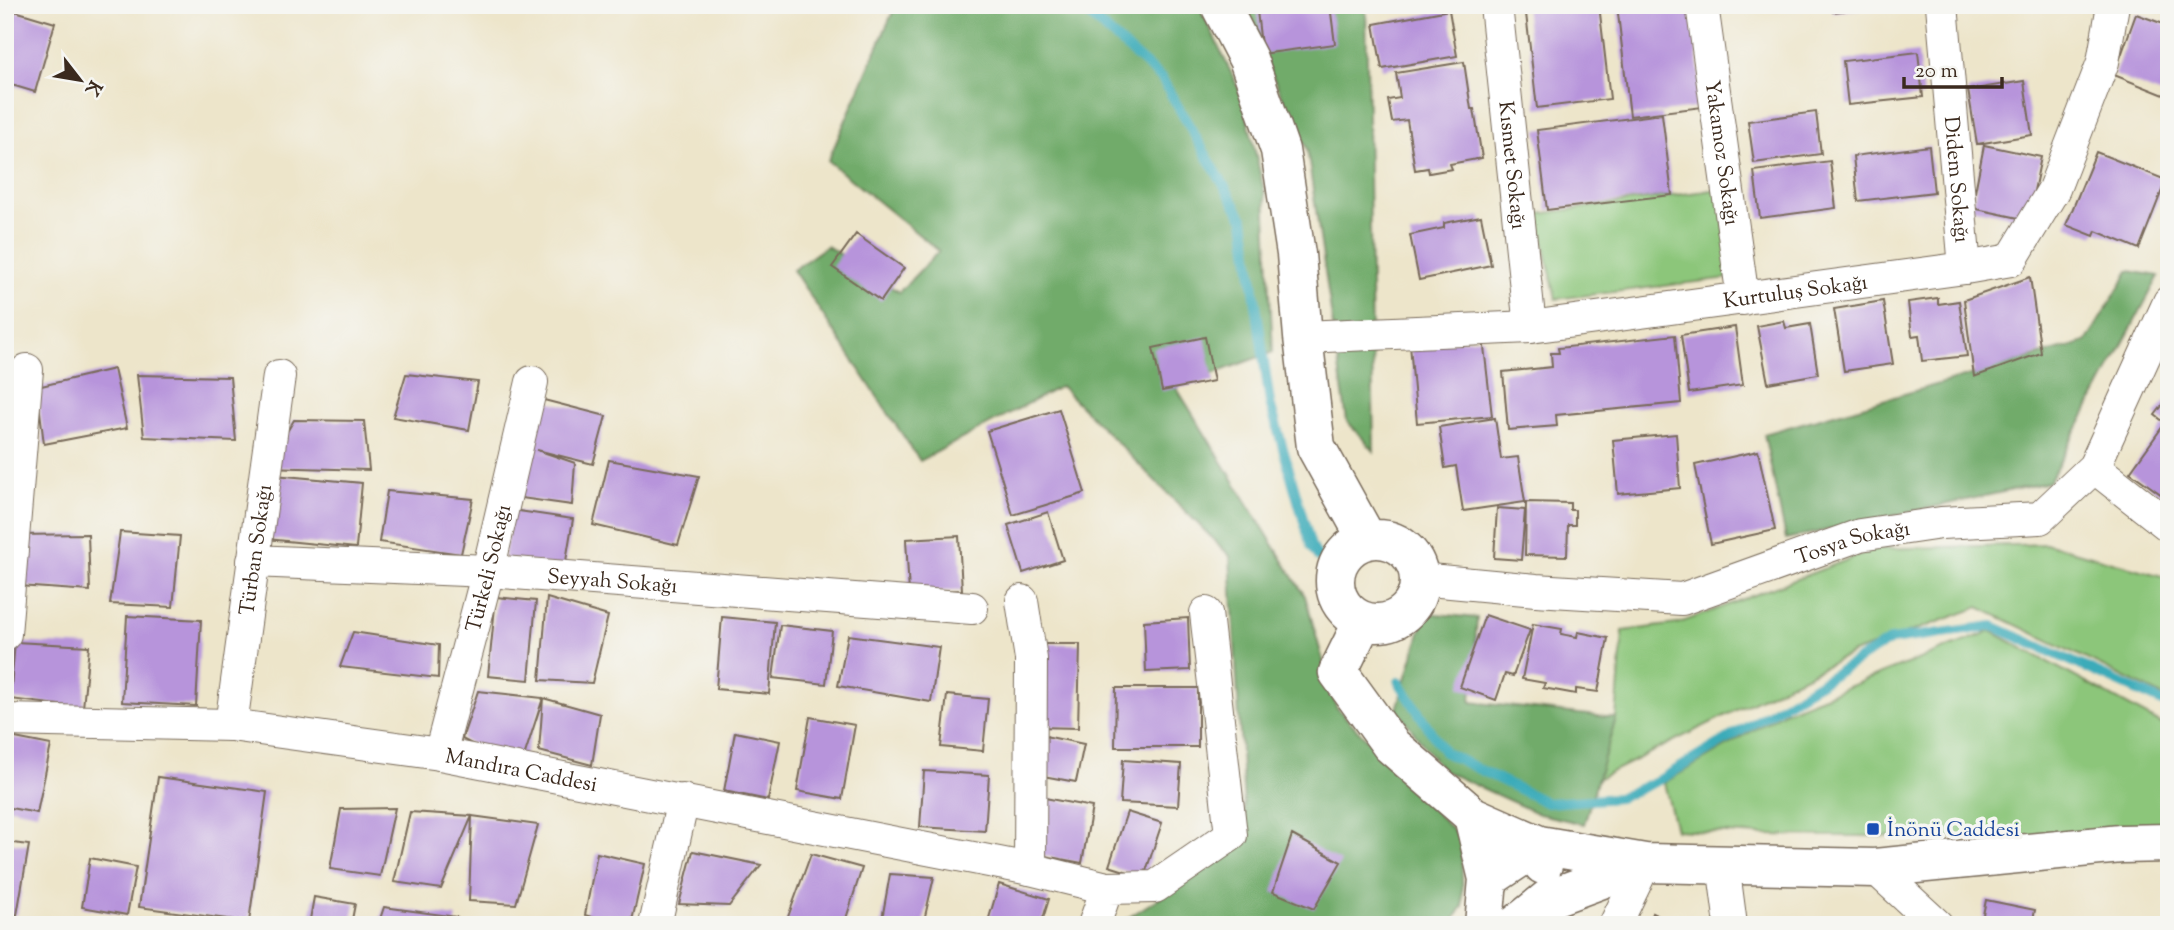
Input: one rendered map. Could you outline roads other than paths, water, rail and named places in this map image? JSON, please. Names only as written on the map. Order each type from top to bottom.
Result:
[{"type":"street","points":[[1220,5],[1248,59],[1280,150],[1296,254],[1316,447],[1367,539]]},
{"type":"street","name":"Kısmet Sokağı","points":[[1496,5],[1530,327]]},
{"type":"street","name":"Yakamoz Sokağı","points":[[1702,5],[1743,299]]},
{"type":"street","name":"Didem Sokağı","points":[[1942,5],[1965,268]]},
{"type":"street","name":"Kurtuluş Sokağı","points":[[1303,337],[1530,327],[2011,260],[2054,189],[2103,62],[2113,5]]},
{"type":"street","name":"Tosya Sokağı","points":[[1419,579],[1682,599],[1860,535],[1941,523],[2040,518],[2094,467],[2169,302]]},
{"type":"street","points":[[5,634],[27,370]]},
{"type":"street","name":"Türban Sokağı","points":[[231,724],[279,376]]},
{"type":"street","name":"Türkeli Sokağı","points":[[440,754],[488,571],[532,382]]},
{"type":"street","points":[[2094,467],[2169,526]]},
{"type":"street","points":[[1380,538],[1402,547],[1411,555],[1419,579],[1418,592],[1403,615],[1391,621],[1377,623],[1363,621],[1342,605],[1336,593],[1334,579],[1337,565],[1344,553],[1354,544],[1380,538]]},
{"type":"street","name":"Seyyah Sokağı","points":[[253,561],[488,571],[972,608]]},
{"type":"street","points":[[1023,601],[1031,659],[1030,869]]},
{"type":"street","name":"Mandıra Caddesi","points":[[5,720],[231,724],[440,754],[1030,869],[1107,888],[1154,887],[1231,835],[1206,613]]},
{"type":"street","points":[[1363,621],[1338,671],[1391,745],[1473,816],[1539,845],[1645,863],[1875,867],[2121,844],[2169,843]]},
{"type":"street","points":[[655,925],[683,800]]},
{"type":"street","points":[[1473,816],[1488,879],[1484,925]]},
{"type":"street","points":[[1488,879],[1539,845]]},
{"type":"street","points":[[1539,845],[1548,899]]},
{"type":"street","points":[[1516,925],[1548,899],[1645,863]]},
{"type":"street","points":[[1615,925],[1645,863]]},
{"type":"street","points":[[1723,864],[1731,925]]},
{"type":"street","points":[[1875,867],[1937,925]]},
{"type":"street","points":[[1094,925],[1107,888]]},
{"type":"waterway","points":[[1078,5],[1162,79],[1244,220],[1270,403],[1311,546],[1318,557]]},
{"type":"waterway","points":[[1399,682],[1444,752],[1547,803],[1619,798],[1661,779],[1891,640],[1993,626],[2169,705]]},
{"type":"place","name":"İnönü Caddesi","points":[[1873,829]]}]
